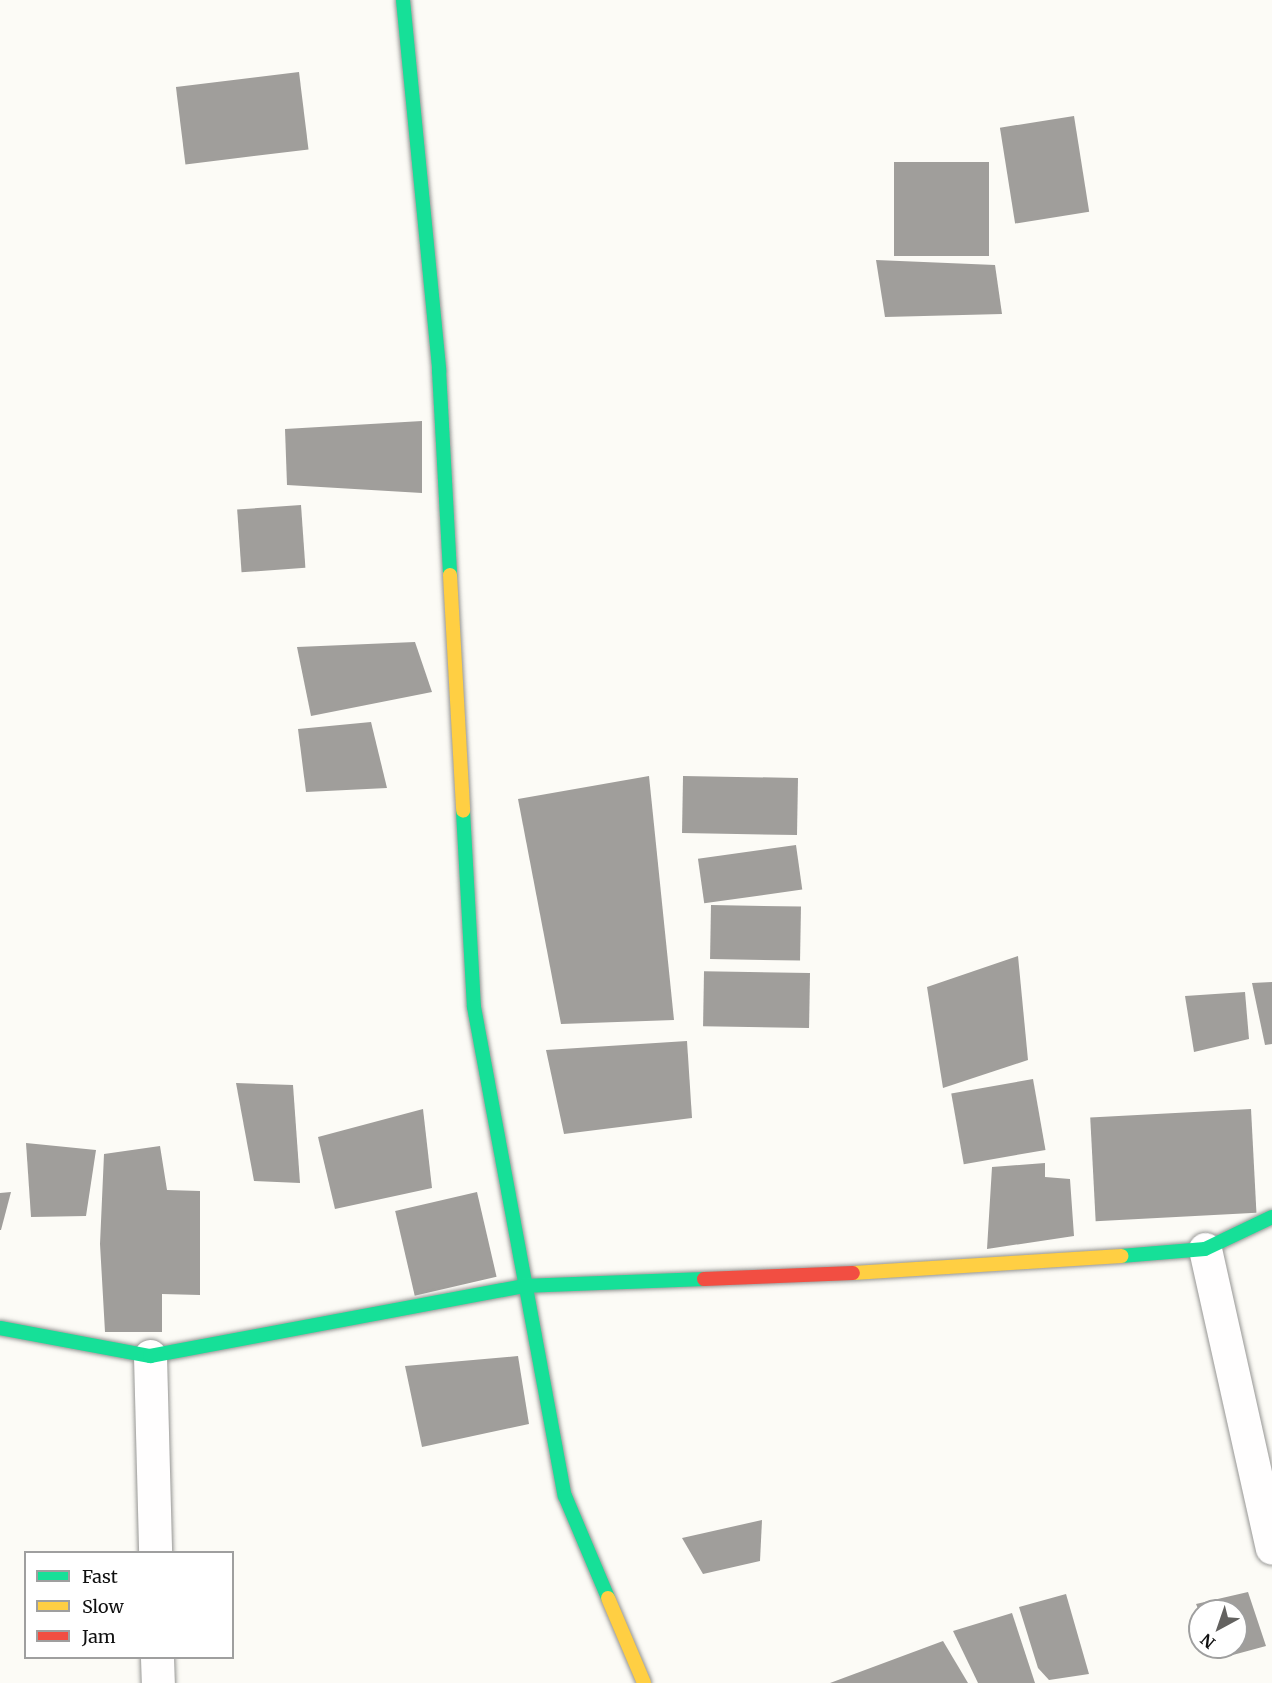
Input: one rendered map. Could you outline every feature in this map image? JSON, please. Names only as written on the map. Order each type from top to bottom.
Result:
[{"type":"street","points":[[403,0],[440,370],[474,1007],[523,1286],[565,1496],[644,1683]]},
{"type":"street","points":[[0,1328],[150,1356],[523,1286],[963,1268],[1205,1249],[1272,1217]]},
{"type":"street","points":[[1205,1249],[1272,1548]]},
{"type":"street","points":[[150,1356],[155,1551]]},
{"type":"street","points":[[157,1659],[158,1683]]},
{"type":"building","points":[[299,72],[309,149],[185,165],[176,87]]},
{"type":"building","points":[[1074,116],[1089,212],[1015,224],[1000,128]]},
{"type":"building","points":[[894,162],[989,162],[989,256],[894,256]]},
{"type":"building","points":[[876,260],[995,265],[1002,314],[885,317]]},
{"type":"building","points":[[422,421],[422,493],[287,485],[285,429]]},
{"type":"building","points":[[301,505],[305,568],[242,572],[237,509]]},
{"type":"building","points":[[415,642],[432,692],[311,716],[297,647]]},
{"type":"building","points":[[371,722],[387,788],[306,792],[298,729]]},
{"type":"building","points":[[649,776],[674,1020],[561,1024],[518,799]]},
{"type":"building","points":[[683,776],[798,778],[797,835],[682,833]]},
{"type":"building","points":[[796,845],[802,890],[704,903],[698,859]]},
{"type":"building","points":[[711,905],[801,907],[800,961],[710,959]]},
{"type":"building","points":[[1018,956],[1028,1060],[943,1088],[927,987]]},
{"type":"building","points":[[704,971],[810,973],[809,1028],[703,1026]]},
{"type":"building","points":[[1272,982],[1272,1044],[1265,1045],[1252,983]]},
{"type":"building","points":[[1245,992],[1249,1039],[1194,1052],[1185,996]]},
{"type":"building","points":[[687,1041],[692,1118],[564,1134],[546,1050]]},
{"type":"building","points":[[1033,1079],[1046,1150],[964,1164],[951,1093]]},
{"type":"building","points":[[236,1083],[293,1085],[300,1183],[254,1181]]},
{"type":"building","points":[[423,1109],[432,1188],[335,1209],[318,1137]]},
{"type":"building","points":[[1251,1109],[1256,1213],[1096,1221],[1090,1117]]},
{"type":"building","points":[[26,1143],[96,1150],[86,1216],[31,1217]]},
{"type":"building","points":[[160,1146],[167,1190],[200,1191],[200,1295],[162,1294],[162,1332],[105,1332],[100,1244],[104,1154]]},
{"type":"building","points":[[1045,1163],[1045,1177],[1070,1179],[1074,1236],[987,1249],[992,1167]]},
{"type":"building","points":[[11,1192],[1,1230],[0,1230],[0,1193]]},
{"type":"building","points":[[477,1192],[497,1277],[415,1296],[395,1211]]},
{"type":"building","points":[[518,1356],[529,1424],[422,1447],[405,1366]]},
{"type":"building","points":[[762,1520],[760,1561],[703,1574],[682,1538]]},
{"type":"building","points":[[1248,1592],[1266,1646],[1248,1651],[1248,1599],[1218,1599]]},
{"type":"building","points":[[1066,1594],[1089,1674],[1049,1680],[1038,1668],[1019,1607]]},
{"type":"building","points":[[1012,1613],[1035,1683],[978,1683],[953,1631]]},
{"type":"building","points":[[943,1641],[968,1683],[830,1683]]},
{"type":"traffic: fast","points":[[403,0],[439,370],[450,575]]},
{"type":"traffic: fast","points":[[463,811],[474,1007],[565,1496],[608,1598]]},
{"type":"traffic: fast","points":[[1121,1256],[1205,1249],[1272,1217]]},
{"type":"traffic: fast","points":[[0,1328],[150,1356],[523,1286],[704,1279]]},
{"type":"traffic: slow","points":[[450,575],[463,811]]},
{"type":"traffic: slow","points":[[853,1273],[1121,1256]]},
{"type":"traffic: slow","points":[[608,1598],[644,1683]]},
{"type":"traffic: jam","points":[[704,1279],[853,1273]]}]
